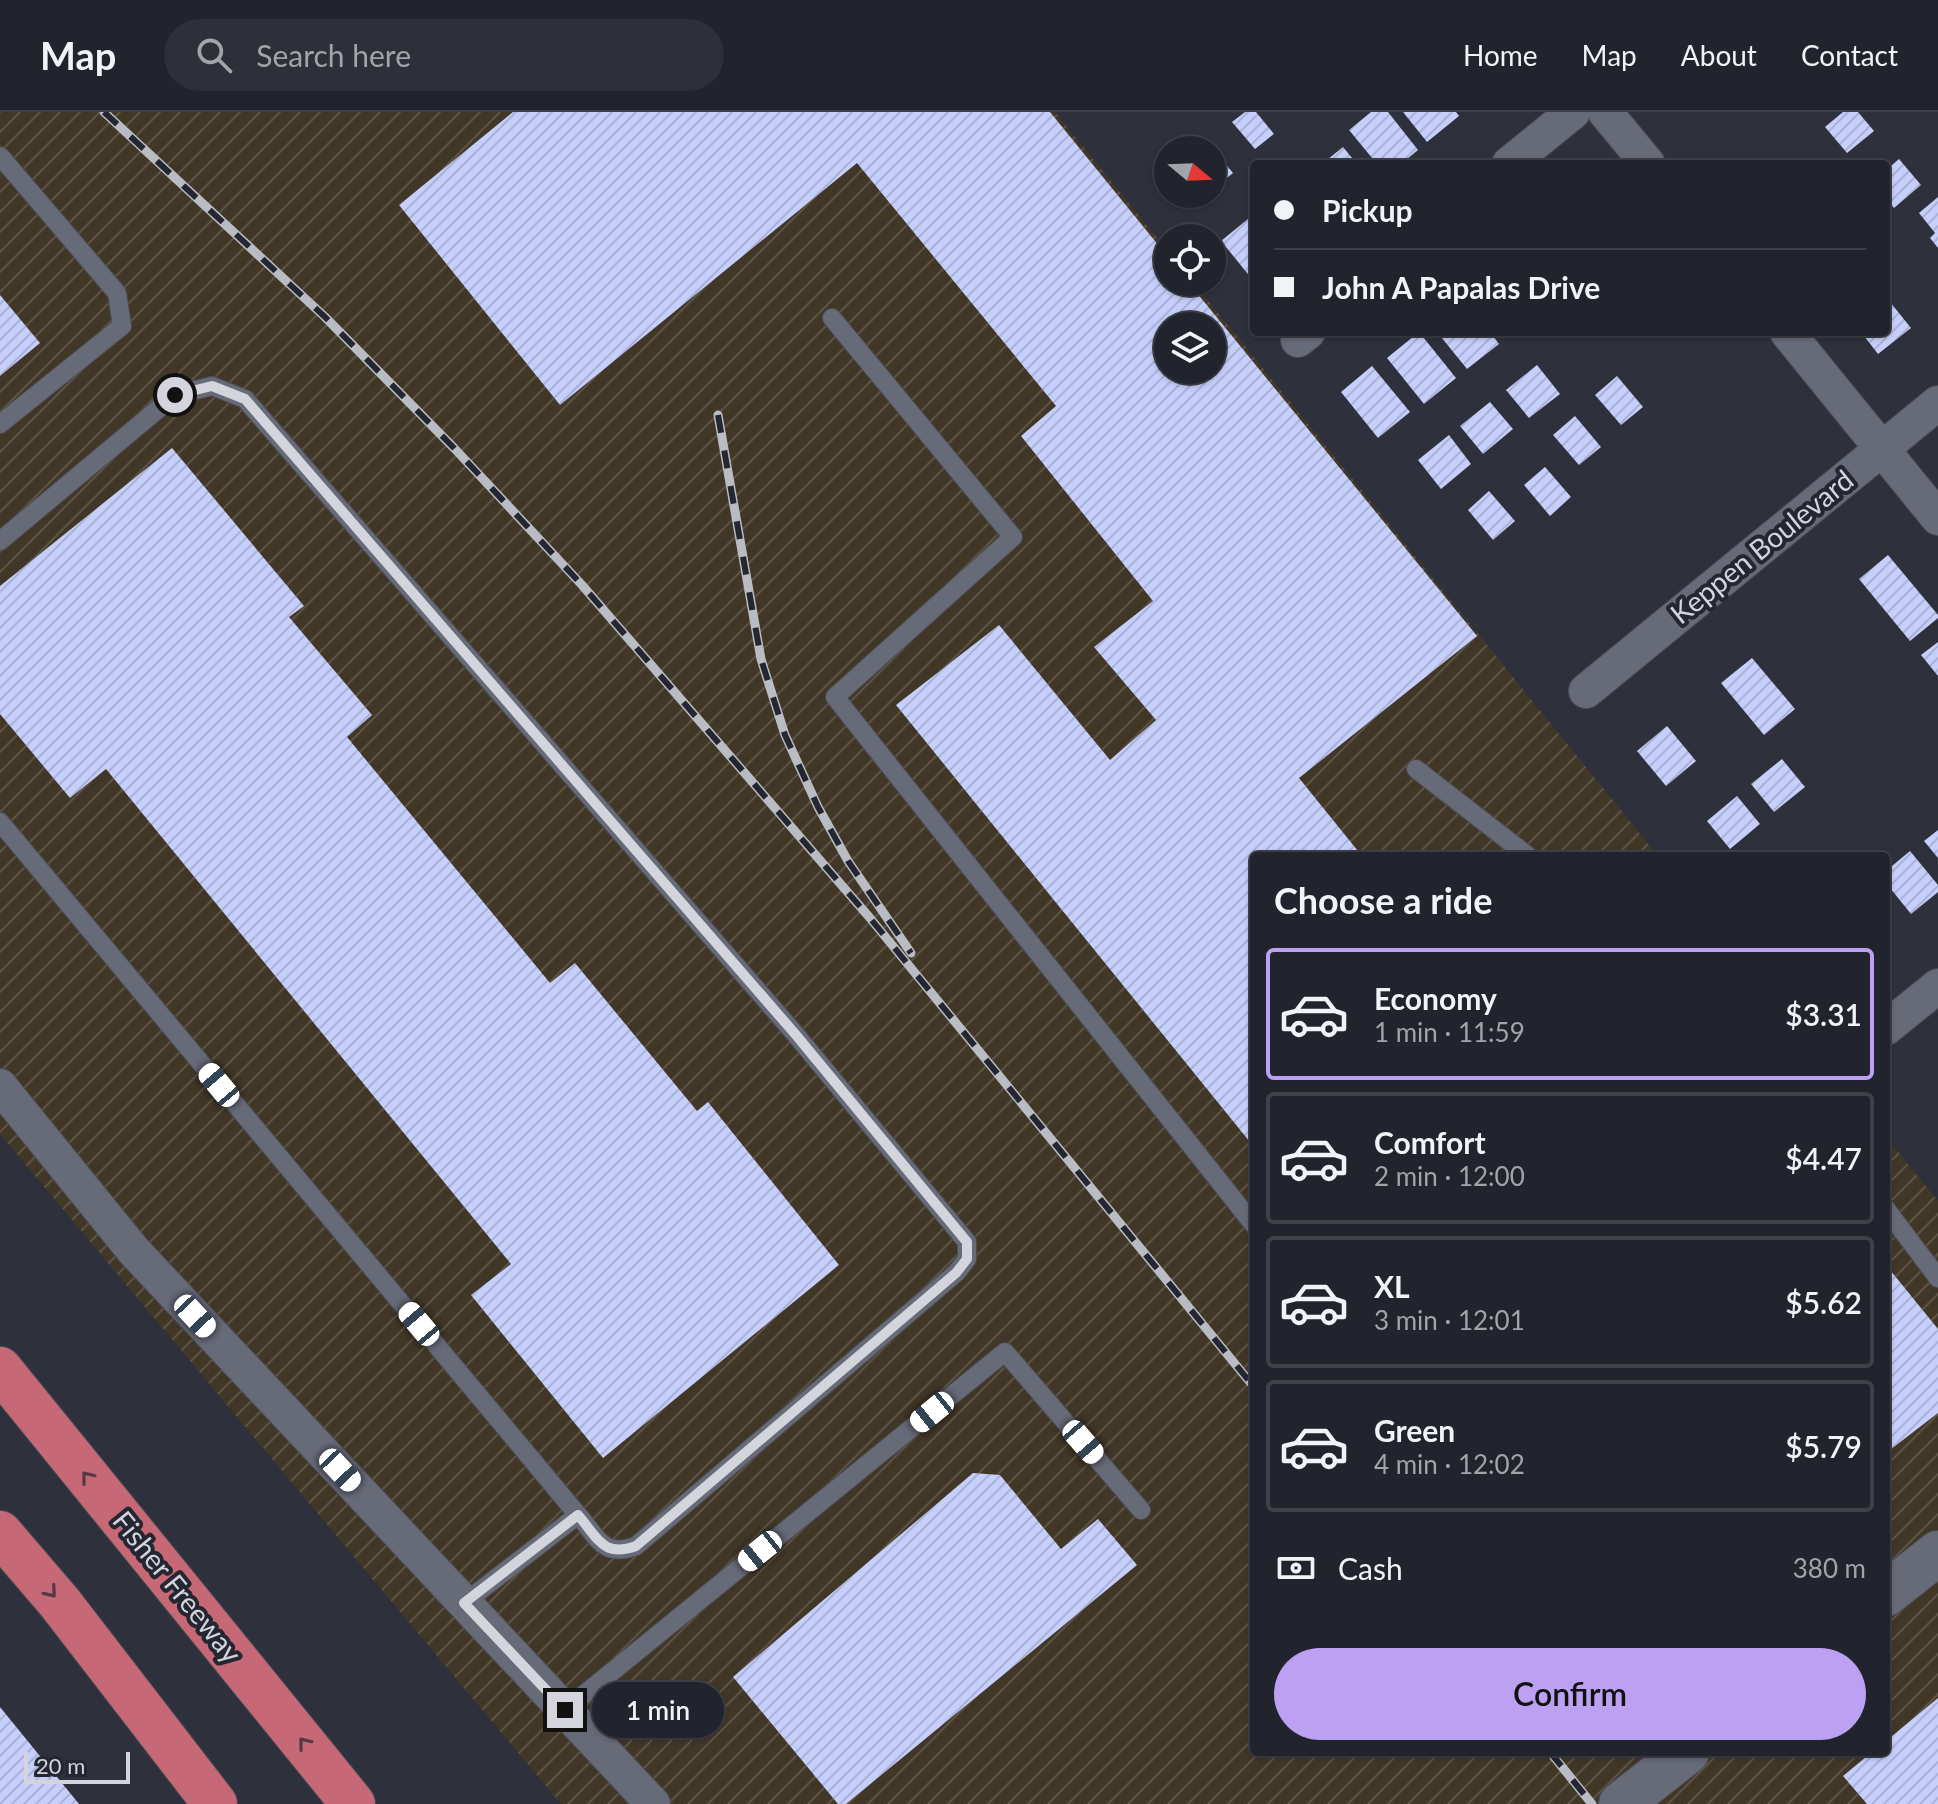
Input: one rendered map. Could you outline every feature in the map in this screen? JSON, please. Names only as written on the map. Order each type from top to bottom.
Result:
[{"type":"highway","name":"Fisher Freeway","points":[[0,1369],[353,1804]]},
{"type":"highway","points":[[0,1533],[60,1603],[215,1804]]},
{"type":"street","points":[[1514,160],[1573,112]]},
{"type":"street","points":[[1605,112],[1645,160]]},
{"type":"street","points":[[1790,336],[1938,518]]},
{"type":"street","name":"Keppen Boulevard","points":[[1586,691],[1938,403]]},
{"type":"street","points":[[1890,1025],[1938,986]]},
{"type":"street","points":[[0,1086],[133,1250],[653,1804]]},
{"type":"street","points":[[1890,1591],[1938,1553]]},
{"type":"street","points":[[1621,1804],[1679,1756]]},
{"type":"lane","points":[[0,156],[117,293],[122,326],[0,424]]},
{"type":"lane","points":[[832,318],[1013,537],[835,697],[1250,1220]]},
{"type":"lane","points":[[0,541],[175,395],[212,386],[245,399],[796,1035],[967,1242],[967,1259],[956,1273],[636,1546],[620,1552],[606,1548],[0,822]]},
{"type":"lane","points":[[1416,769],[1523,852]]},
{"type":"lane","points":[[1890,1214],[1938,1278]]},
{"type":"lane","points":[[565,1710],[1005,1352],[1141,1510]]},
{"type":"lane","points":[[464,1603],[578,1515]]},
{"type":"shaded area","points":[[0,112],[1055,112],[1154,234],[1154,296],[1204,296],[1217,312],[1154,312],[1154,384],[1226,384],[1226,323],[1655,852],[1250,852],[1250,1756],[1890,1756],[1890,1142],[1938,1201],[1938,1804],[561,1804],[0,1134]]},
{"type":"building","points":[[513,112],[1050,112],[1154,240],[1154,296],[1199,296],[1212,312],[1154,312],[1154,384],[1226,384],[1226,329],[1477,636],[1299,778],[1359,852],[1250,852],[1250,1142],[896,705],[999,625],[1110,760],[1156,720],[1094,647],[1153,601],[1021,436],[1056,406],[857,163],[560,405],[399,205]]},
{"type":"building","points":[[1245,112],[1256,112],[1274,134],[1255,149],[1232,122]]},
{"type":"building","points":[[1371,112],[1388,112],[1418,150],[1406,160],[1374,160],[1349,130]]},
{"type":"building","points":[[1403,112],[1456,112],[1459,116],[1427,142]]},
{"type":"building","points":[[1843,112],[1858,112],[1874,131],[1847,153],[1825,127]]},
{"type":"building","points":[[1343,147],[1354,160],[1327,160]]},
{"type":"building","points":[[1899,159],[1921,185],[1894,208],[1890,203],[1890,167]]},
{"type":"building","points":[[1226,164],[1233,173],[1226,179]]},
{"type":"building","points":[[1938,197],[1938,248],[1930,238],[1935,233],[1919,213]]},
{"type":"building","points":[[1250,217],[1250,277],[1226,247],[1226,237]]},
{"type":"building","points":[[0,295],[40,343],[0,376]]},
{"type":"building","points":[[1890,302],[1911,328],[1878,354],[1864,336],[1890,336]]},
{"type":"building","points":[[1414,336],[1422,336],[1456,378],[1424,404],[1387,358]]},
{"type":"building","points":[[1440,336],[1493,336],[1499,344],[1467,369]]},
{"type":"building","points":[[1537,365],[1560,394],[1529,418],[1506,390]]},
{"type":"building","points":[[1372,366],[1410,412],[1378,438],[1341,392]]},
{"type":"building","points":[[1617,376],[1643,407],[1621,425],[1595,395]]},
{"type":"building","points":[[1490,402],[1513,429],[1483,454],[1460,426]]},
{"type":"building","points":[[1575,416],[1601,447],[1579,465],[1553,435]]},
{"type":"building","points":[[1449,435],[1471,464],[1441,489],[1418,460]]},
{"type":"building","points":[[172,448],[304,606],[289,617],[372,715],[347,737],[550,983],[575,963],[697,1111],[708,1102],[839,1265],[603,1458],[471,1295],[511,1264],[106,769],[70,798],[0,714],[0,586]]},
{"type":"building","points":[[1545,467],[1571,497],[1550,516],[1524,485]]},
{"type":"building","points":[[1489,491],[1515,521],[1493,540],[1468,510]]},
{"type":"building","points":[[1888,555],[1938,615],[1910,641],[1859,579]]},
{"type":"building","points":[[1938,642],[1938,676],[1921,655]]},
{"type":"building","points":[[1752,658],[1795,709],[1764,735],[1721,683]]},
{"type":"building","points":[[1667,726],[1696,761],[1666,786],[1637,751]]},
{"type":"building","points":[[1782,759],[1805,787],[1774,812],[1751,784]]},
{"type":"building","points":[[1737,796],[1760,824],[1730,849],[1707,821]]},
{"type":"building","points":[[1938,830],[1938,858],[1924,841]]},
{"type":"building","points":[[1910,851],[1938,885],[1938,892],[1911,914],[1890,888],[1890,868]]},
{"type":"building","points":[[1890,1270],[1938,1329],[1938,1413],[1890,1450]]},
{"type":"building","points":[[973,1473],[1000,1475],[1061,1549],[1098,1519],[1137,1565],[846,1804],[838,1804],[733,1677]]},
{"type":"building","points":[[1938,1698],[1938,1804],[1867,1804],[1843,1776],[1867,1756],[1890,1756],[1890,1738]]},
{"type":"building","points":[[0,1707],[79,1804],[0,1804]]},
{"type":"railway","points":[[104,112],[325,317],[454,448],[582,585],[870,918],[1250,1382]]},
{"type":"railway","points":[[718,415],[761,659],[785,735],[818,807],[848,861],[911,953]]},
{"type":"railway","points":[[1553,1756],[1592,1804]]},
{"type":"route","points":[[175,395],[212,386],[245,399],[796,1035],[967,1242],[967,1259],[956,1273],[636,1546],[620,1552],[606,1548],[578,1515],[464,1603],[565,1710]]}]
